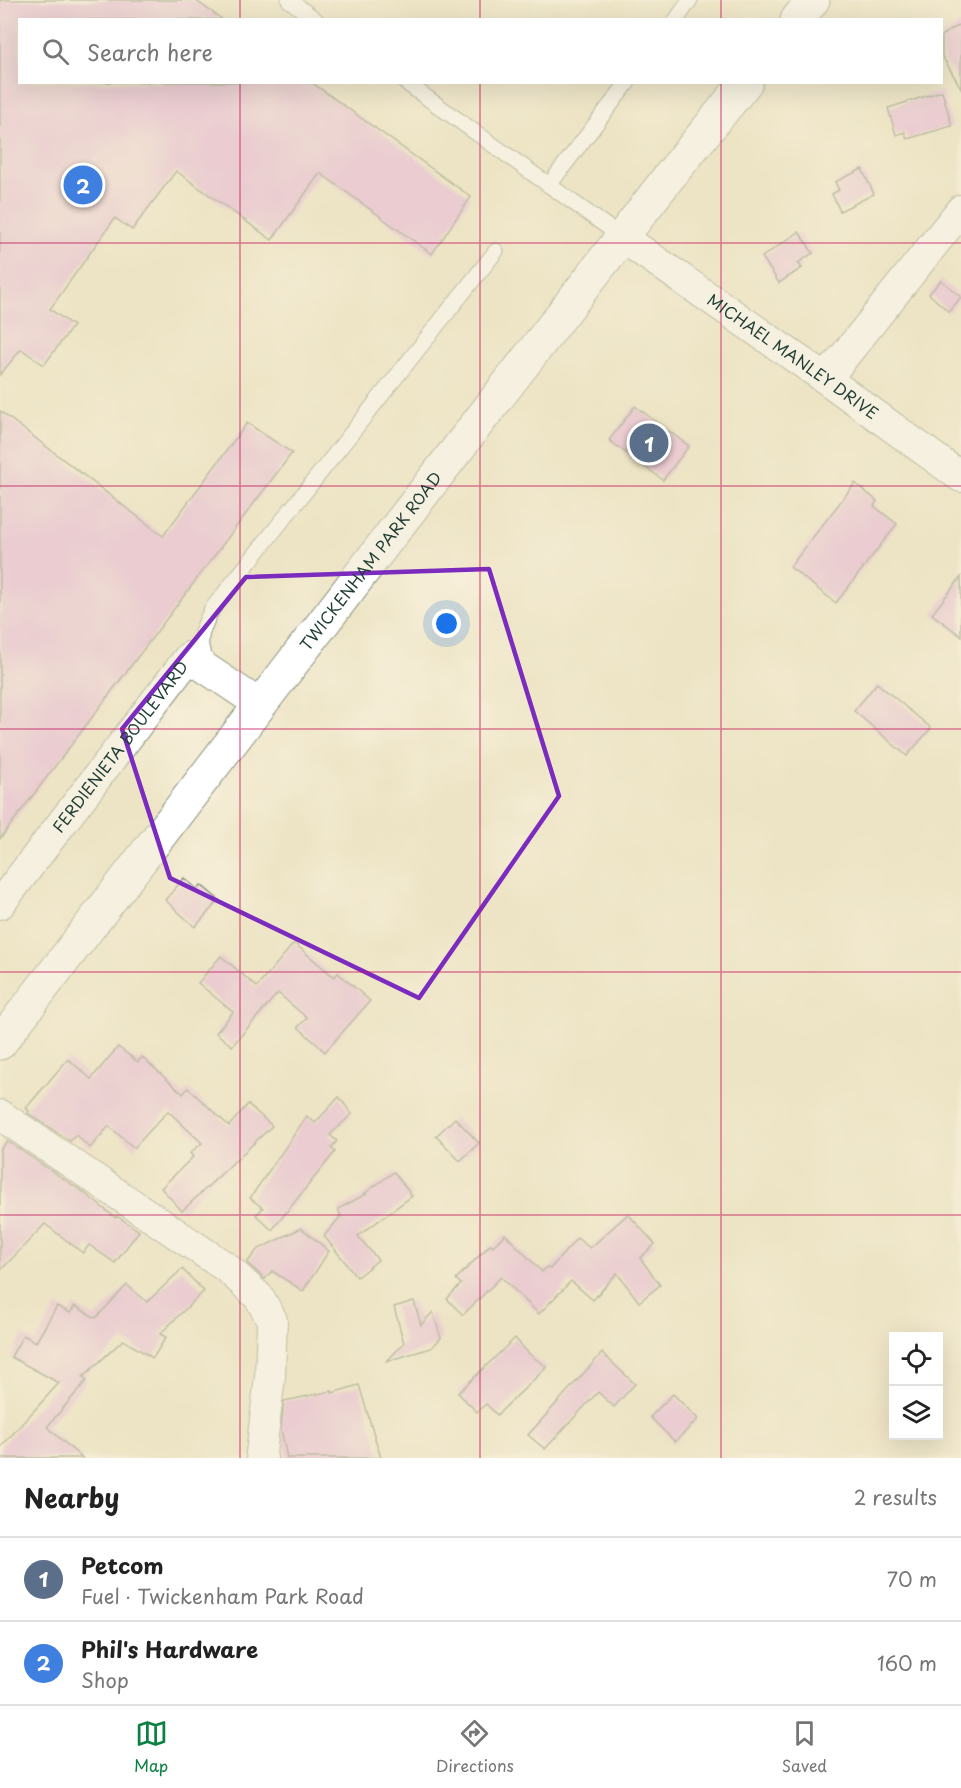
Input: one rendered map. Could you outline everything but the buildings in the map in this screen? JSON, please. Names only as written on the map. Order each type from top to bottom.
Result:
[{"type":"main road","points":[[799,18],[813,0]]},
{"type":"main road","name":"TWICKENHAM PARK ROAD","points":[[0,1043],[259,704],[744,84]]},
{"type":"street","points":[[826,379],[961,210]]},
{"type":"street","name":"MICHAEL MANLEY DRIVE","points":[[623,238],[826,379],[961,477]]},
{"type":"street","name":"FERDIENIETA BOULEVARD","points":[[0,904],[189,657],[259,704]]},
{"type":"street","points":[[0,1115],[227,1268],[259,1297],[272,1320],[270,1376],[262,1458]]},
{"type":"lane","points":[[289,0],[313,18]]},
{"type":"lane","points":[[677,18],[690,0]]},
{"type":"lane","points":[[408,84],[623,238]]},
{"type":"lane","points":[[549,185],[626,84]]},
{"type":"lane","points":[[213,673],[203,656],[200,632],[212,609],[496,251]]},
{"type":"highlighted area","points":[[489,569],[559,796],[419,998],[170,878],[122,729],[246,577]]},
{"type":"place","name":"Phil's Hardware","points":[[83,185]]},
{"type":"place","name":"Petcom","points":[[649,443]]}]
